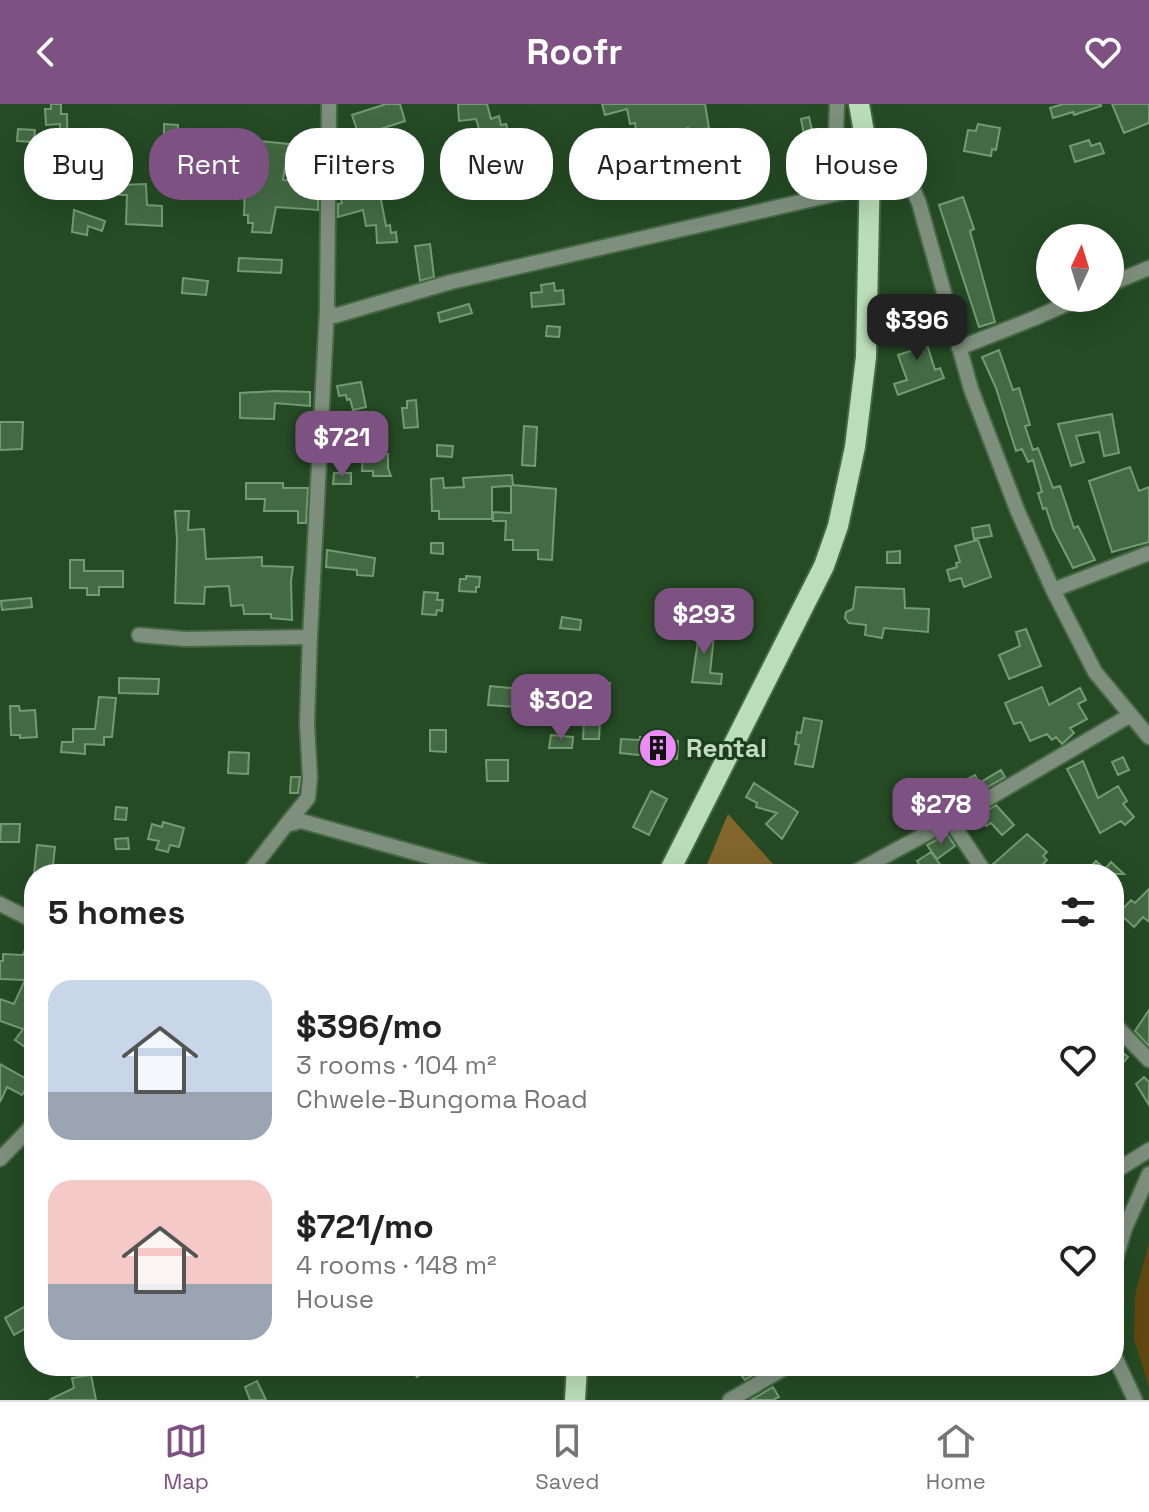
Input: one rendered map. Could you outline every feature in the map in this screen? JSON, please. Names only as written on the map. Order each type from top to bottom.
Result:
[{"type":"main road","points":[[859,104],[863,128]]},
{"type":"main road","points":[[673,864],[824,566],[838,526],[855,447],[866,357],[869,200]]},
{"type":"main road","points":[[575,1400],[576,1376]]},
{"type":"street","points":[[256,864],[308,798],[309,788],[307,723],[310,637],[327,309],[329,104]]},
{"type":"street","points":[[836,128],[837,104]]},
{"type":"street","points":[[327,309],[334,316],[451,282],[809,200]]},
{"type":"street","points":[[918,200],[971,389],[1018,512],[1095,672],[1149,737]]},
{"type":"street","points":[[1124,278],[1149,268]]},
{"type":"street","points":[[959,348],[1048,312]]},
{"type":"street","points":[[1053,590],[1149,553]]},
{"type":"street","points":[[139,635],[186,639],[310,637]]},
{"type":"street","points":[[870,864],[1129,716]]},
{"type":"street","points":[[955,818],[956,829],[979,864]]},
{"type":"street","points":[[286,825],[312,822],[457,864]]},
{"type":"street","points":[[0,904],[24,916]]},
{"type":"street","points":[[1124,1034],[1149,1060]]},
{"type":"street","points":[[0,1159],[24,1134]]},
{"type":"street","points":[[1124,1166],[1149,1150]]},
{"type":"street","points":[[1124,1231],[1149,1174]]},
{"type":"street","points":[[730,1400],[771,1376]]},
{"type":"street","points":[[1124,1376],[1135,1400]]},
{"type":"shaded area","points":[[728,814],[773,864],[707,864]]},
{"type":"shaded area","points":[[1149,1243],[1149,1388],[1134,1339],[1135,1295]]},
{"type":"building","points":[[51,104],[61,104],[61,114],[67,114],[67,128],[60,128],[60,124],[46,125],[45,109],[51,109]]},
{"type":"building","points":[[386,104],[400,104],[405,121],[384,128],[356,128],[352,115]]},
{"type":"building","points":[[458,104],[487,104],[491,119],[499,116],[501,125],[506,124],[507,128],[479,128],[476,119],[459,121]]},
{"type":"building","points":[[602,104],[705,104],[709,128],[636,128],[635,123],[630,124],[627,109],[605,115]]},
{"type":"building","points":[[1063,104],[1101,106],[1053,118],[1050,108]]},
{"type":"building","points":[[1112,104],[1149,104],[1149,123],[1124,133]]},
{"type":"building","points":[[809,117],[812,128],[803,128],[801,119]]},
{"type":"building","points":[[164,124],[178,125],[178,128],[164,128]]},
{"type":"building","points":[[978,124],[1000,128],[996,150],[992,149],[991,156],[964,151],[968,130],[976,131]]},
{"type":"building","points":[[18,129],[24,129],[24,141],[17,141]]},
{"type":"building","points":[[1089,140],[1091,146],[1100,143],[1104,153],[1075,162],[1070,146]]},
{"type":"building","points":[[269,142],[285,144],[285,200],[318,200],[318,210],[276,207],[271,233],[252,232],[253,223],[248,223],[248,215],[244,215],[245,200],[269,200]]},
{"type":"building","points":[[133,184],[146,184],[147,205],[162,206],[162,226],[126,224],[127,200],[133,200]]},
{"type":"building","points":[[963,197],[974,229],[970,231],[995,322],[979,327],[939,205]]},
{"type":"building","points":[[341,200],[381,200],[386,226],[390,225],[391,233],[396,232],[397,242],[377,243],[376,225],[366,226],[363,210],[338,217],[338,204],[342,203]]},
{"type":"building","points":[[74,210],[105,221],[102,231],[88,226],[87,235],[72,232]]},
{"type":"building","points":[[430,244],[434,277],[420,281],[415,246]]},
{"type":"building","points":[[239,258],[282,260],[281,273],[238,271]]},
{"type":"building","points":[[183,278],[208,281],[206,295],[182,293]]},
{"type":"building","points":[[554,283],[555,291],[563,290],[564,304],[532,307],[531,293],[542,292],[541,285]]},
{"type":"building","points":[[469,304],[472,313],[440,322],[438,313]]},
{"type":"building","points":[[919,319],[935,370],[940,368],[944,378],[898,395],[894,384],[907,380],[898,355],[914,350],[906,323]]},
{"type":"building","points":[[547,326],[560,327],[559,337],[546,336]]},
{"type":"building","points":[[999,350],[1013,390],[1019,388],[1030,425],[1025,426],[1033,450],[1038,448],[1053,488],[1060,486],[1074,528],[1078,526],[1095,560],[1073,568],[1046,508],[1043,509],[1038,493],[1042,492],[1033,460],[1028,462],[1022,449],[1016,451],[996,388],[982,357]]},
{"type":"building","points":[[361,382],[366,407],[353,410],[346,395],[339,396],[337,386]]},
{"type":"building","points":[[310,392],[310,406],[275,403],[274,419],[240,418],[240,393]]},
{"type":"building","points":[[416,400],[418,427],[404,428],[402,408],[407,408],[407,401]]},
{"type":"building","points":[[1112,414],[1119,453],[1104,456],[1099,432],[1076,436],[1084,462],[1071,466],[1058,424]]},
{"type":"building","points":[[0,422],[23,422],[22,449],[0,450]]},
{"type":"building","points":[[341,425],[371,431],[372,453],[388,454],[391,476],[373,476],[373,471],[362,471],[363,450],[339,451]]},
{"type":"building","points":[[524,426],[537,427],[535,466],[522,465]]},
{"type":"building","points":[[437,445],[453,446],[452,457],[437,456]]},
{"type":"building","points":[[1130,467],[1139,491],[1149,487],[1149,542],[1112,552],[1089,481]]},
{"type":"building","points":[[334,473],[351,473],[351,484],[333,484]]},
{"type":"building","points":[[512,475],[513,485],[556,489],[552,560],[538,559],[538,550],[513,550],[513,540],[505,540],[506,521],[493,521],[493,512],[511,513],[511,486],[492,487],[492,519],[439,519],[439,511],[432,511],[431,479],[443,478],[444,488],[464,487],[463,478]]},
{"type":"building","points":[[246,483],[283,483],[283,488],[308,488],[306,523],[298,523],[298,511],[264,511],[265,499],[246,499]]},
{"type":"building","points":[[175,511],[189,511],[188,530],[204,529],[206,559],[262,557],[262,566],[293,567],[292,620],[271,618],[271,614],[244,614],[243,605],[231,606],[229,586],[205,587],[204,604],[175,603]]},
{"type":"building","points":[[989,525],[992,536],[974,539],[972,528]]},
{"type":"building","points":[[978,540],[991,577],[964,587],[961,578],[950,581],[947,570],[957,567],[956,563],[960,562],[955,546]]},
{"type":"building","points":[[431,543],[443,543],[443,554],[431,553]]},
{"type":"building","points":[[327,550],[375,558],[373,576],[357,575],[357,570],[326,567]]},
{"type":"building","points":[[900,551],[900,563],[887,563],[887,552]]},
{"type":"building","points":[[70,560],[84,560],[84,571],[123,571],[123,587],[99,587],[99,595],[87,595],[87,588],[70,588]]},
{"type":"building","points":[[466,576],[480,577],[476,592],[459,591],[460,579],[466,579]]},
{"type":"building","points":[[856,587],[904,589],[905,608],[929,609],[928,632],[884,628],[882,638],[865,635],[866,625],[849,623],[845,618],[846,612],[853,609]]},
{"type":"building","points":[[424,592],[438,593],[437,600],[443,600],[442,611],[437,610],[436,615],[422,614]]},
{"type":"building","points":[[31,598],[32,607],[2,610],[1,601]]},
{"type":"building","points":[[562,617],[581,620],[580,630],[560,628]]},
{"type":"building","points":[[701,625],[715,627],[710,673],[722,674],[721,684],[692,682],[698,641],[689,638],[692,628],[700,630]]},
{"type":"building","points":[[1026,629],[1041,666],[1009,679],[999,655],[1020,646],[1016,632]]},
{"type":"building","points":[[119,678],[159,679],[158,694],[119,693]]},
{"type":"building","points":[[598,683],[610,683],[609,697],[597,697]]},
{"type":"building","points":[[490,686],[519,689],[517,707],[488,705]]},
{"type":"building","points":[[1042,687],[1049,705],[1080,688],[1086,700],[1078,704],[1087,719],[1070,728],[1074,733],[1062,744],[1056,737],[1052,740],[1047,734],[1030,741],[1021,722],[1014,724],[1005,703]]},
{"type":"building","points":[[99,697],[116,698],[112,737],[104,737],[104,745],[85,744],[85,754],[61,752],[62,742],[73,742],[73,729],[95,729]]},
{"type":"building","points":[[10,706],[19,706],[20,711],[35,710],[37,737],[11,735]]},
{"type":"building","points":[[804,718],[822,721],[813,767],[795,764],[799,745],[795,744],[797,732],[801,733]]},
{"type":"building","points":[[584,720],[600,721],[599,739],[583,739]]},
{"type":"building","points":[[430,730],[446,730],[446,752],[430,751]]},
{"type":"building","name":"Rental","points":[[648,734],[670,736],[669,740],[678,741],[677,759],[620,753],[621,739],[640,740]]},
{"type":"building","points":[[551,735],[573,737],[572,748],[549,748]]},
{"type":"building","points":[[229,752],[249,753],[248,774],[228,773]]},
{"type":"building","points":[[1123,757],[1129,770],[1118,775],[1112,762]]},
{"type":"building","points":[[486,760],[508,760],[508,781],[487,781]]},
{"type":"building","points":[[1083,761],[1098,798],[1118,786],[1127,801],[1123,804],[1134,817],[1125,825],[1121,821],[1100,833],[1067,769]]},
{"type":"building","points":[[1001,770],[1005,777],[920,826],[919,823],[912,827],[904,814],[938,795],[939,789],[946,790],[975,775],[979,783]]},
{"type":"building","points":[[291,777],[300,777],[298,793],[290,793]]},
{"type":"building","points":[[754,783],[798,812],[782,839],[766,824],[777,813],[756,807],[757,803],[746,797]]},
{"type":"building","points":[[651,791],[667,799],[649,835],[633,827]]},
{"type":"building","points":[[996,805],[1014,825],[1002,835],[991,823],[986,826],[980,815]]},
{"type":"building","points":[[116,807],[127,808],[126,820],[115,819]]},
{"type":"building","points":[[163,822],[184,828],[179,847],[170,845],[168,852],[156,849],[159,841],[148,839],[152,824],[162,827]]},
{"type":"building","points":[[1,824],[20,824],[19,842],[0,842]]},
{"type":"building","points":[[947,834],[955,846],[937,859],[927,845]]},
{"type":"building","points":[[1027,834],[1047,852],[1043,856],[1047,860],[1043,864],[993,864]]},
{"type":"building","points":[[128,838],[129,849],[116,849],[115,839]]},
{"type":"building","points":[[37,845],[55,847],[53,864],[35,864]]},
{"type":"building","points":[[931,852],[940,864],[919,864],[917,861]]},
{"type":"building","points":[[1149,889],[1149,922],[1143,917],[1134,927],[1124,918],[1124,908],[1131,900],[1135,903]]},
{"type":"building","points":[[24,953],[24,980],[0,979],[3,954]]},
{"type":"building","points":[[24,982],[24,1046],[15,1040],[23,1029],[0,1021],[0,999],[14,1004]]},
{"type":"building","points":[[1149,1010],[1149,1046],[1135,1031]]},
{"type":"building","points":[[0,1064],[24,1078],[24,1092],[22,1095],[7,1087],[0,1102]]},
{"type":"building","points":[[1144,1077],[1149,1082],[1149,1105],[1136,1084]]},
{"type":"building","points":[[24,1307],[24,1330],[14,1335],[5,1318]]},
{"type":"building","points":[[91,1376],[96,1400],[49,1400],[74,1388],[72,1378]]},
{"type":"building","points":[[257,1381],[266,1400],[250,1400],[245,1387]]},
{"type":"building","points":[[773,1387],[779,1397],[751,1400]]},
{"type":"place","name":"Rental","points":[[658,748]]}]
